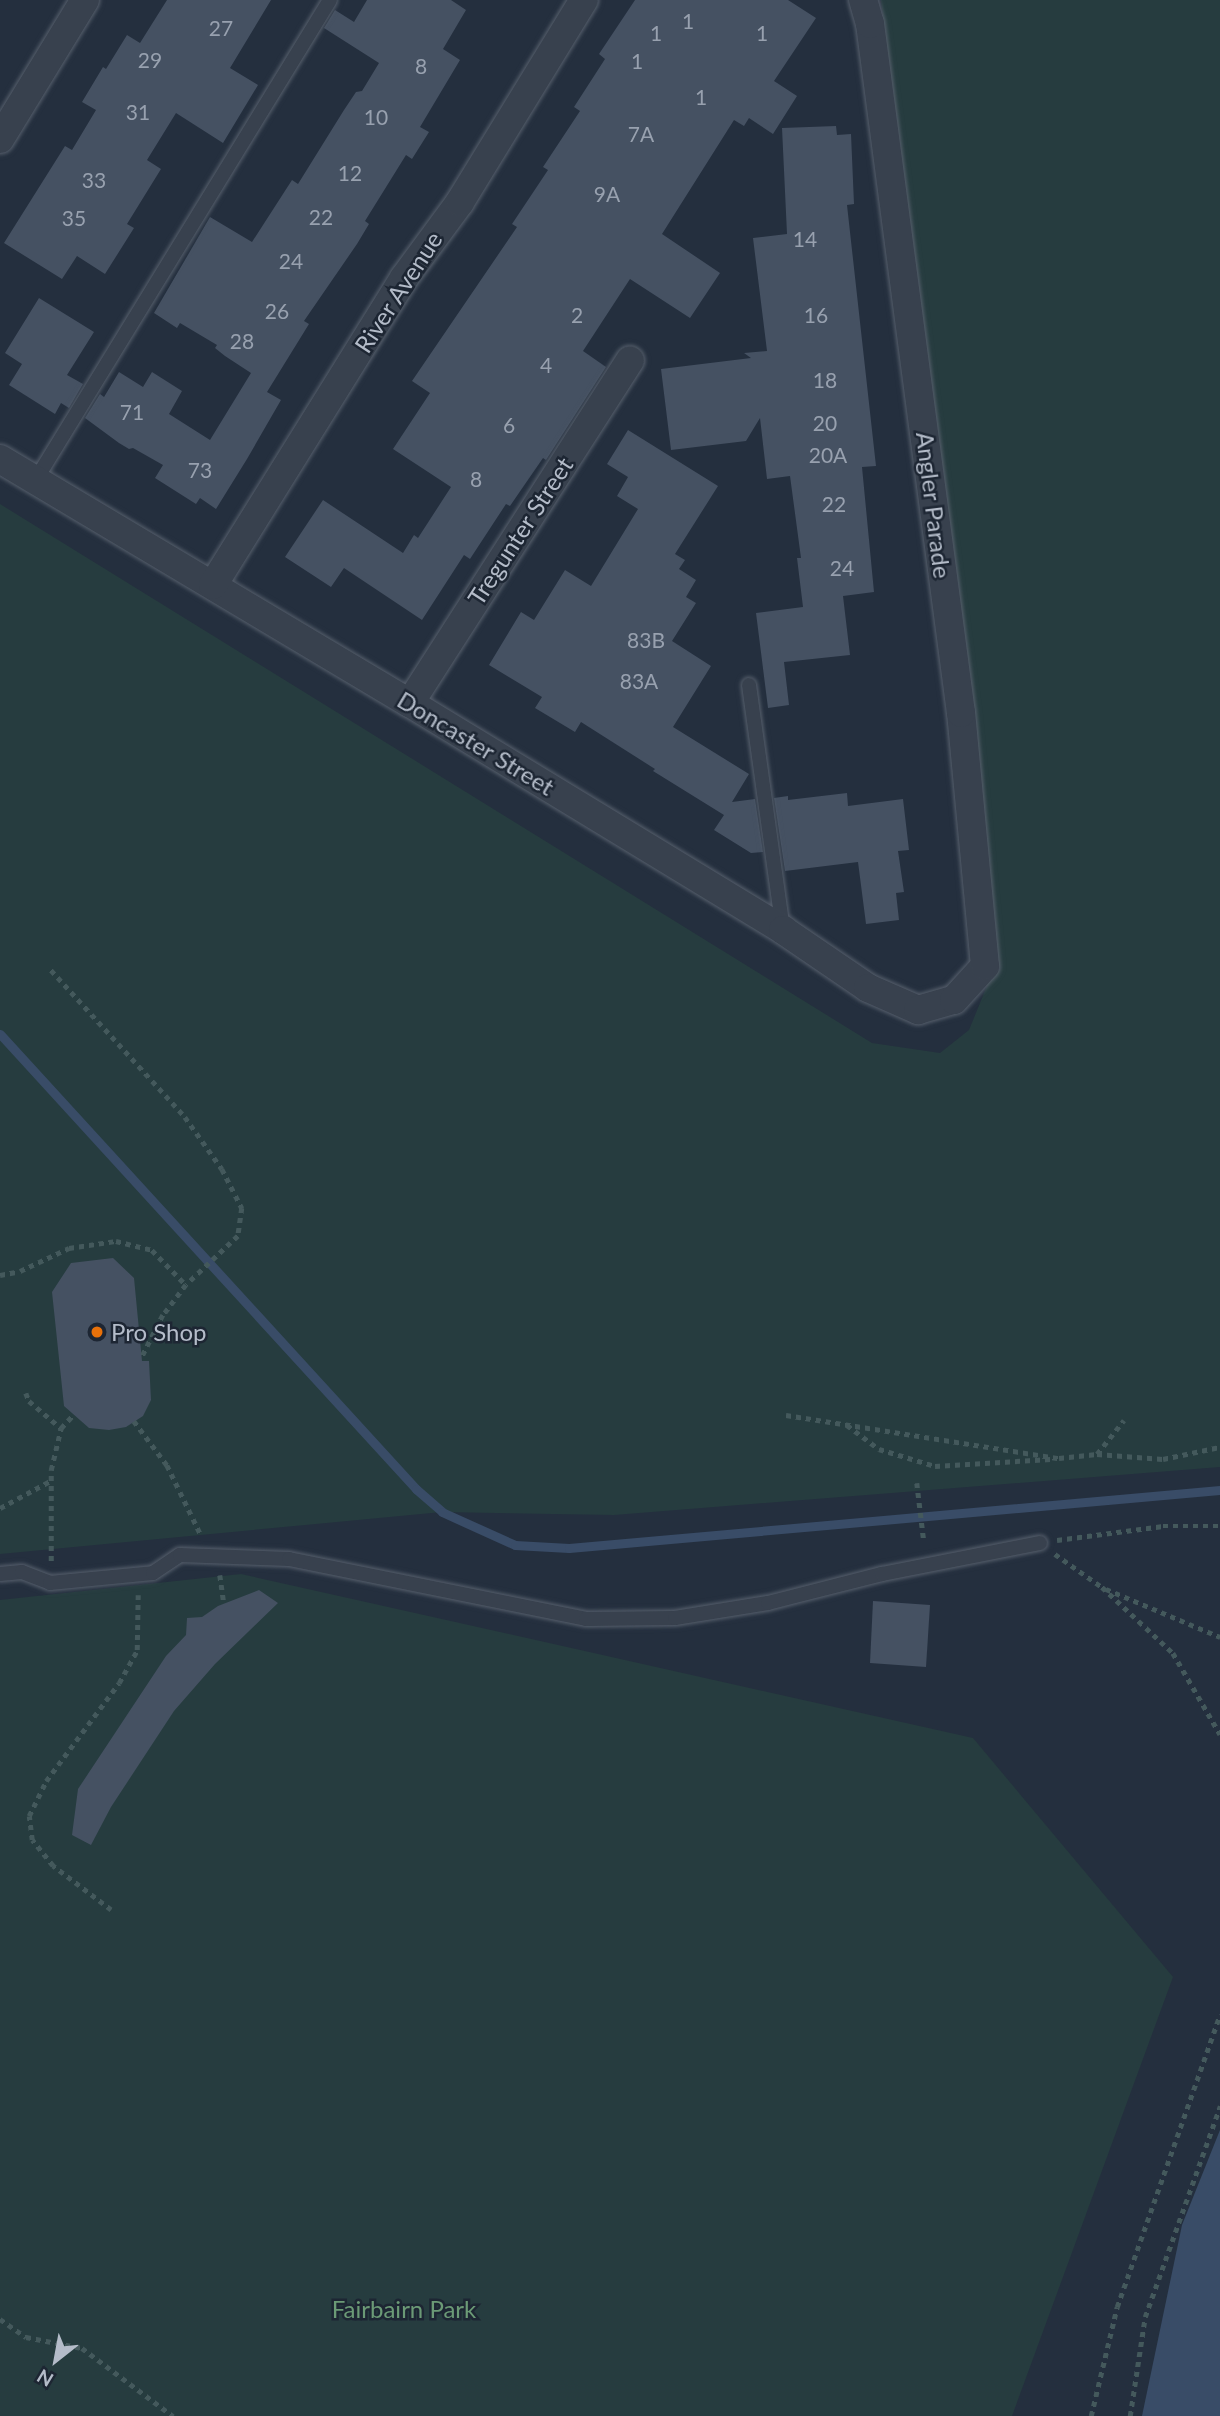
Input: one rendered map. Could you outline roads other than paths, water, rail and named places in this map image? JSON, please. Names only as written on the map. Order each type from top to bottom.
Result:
[{"type":"street","points":[[0,139],[85,0]]},
{"type":"street","name":"River Avenue","points":[[213,585],[404,278],[460,202],[584,0]]},
{"type":"street","name":"Angler Parade","points":[[863,0],[870,24],[961,713],[985,966],[954,1000]]},
{"type":"street","name":"Tregunter Street","points":[[410,703],[630,360]]},
{"type":"street","name":"Doncaster Street","points":[[0,459],[410,703],[783,930],[869,988],[918,1010],[954,1000]]},
{"type":"lane","points":[[35,481],[331,0]]},
{"type":"lane","points":[[749,685],[783,930]]},
{"type":"lane","points":[[0,1574],[22,1572],[50,1583],[153,1573],[180,1555],[289,1559],[586,1619],[675,1618],[768,1603],[882,1574],[1040,1543]]},
{"type":"water","points":[[1220,2130],[1220,2416],[1142,2416],[1182,2225]]},
{"type":"waterway","points":[[0,1034],[416,1489],[442,1512],[515,1545],[569,1548],[1220,1490]]},
{"type":"place","name":"Pro Shop","points":[[97,1332]]},
{"type":"park label","name":"Fairbairn Park","points":[[404,2309]]}]
